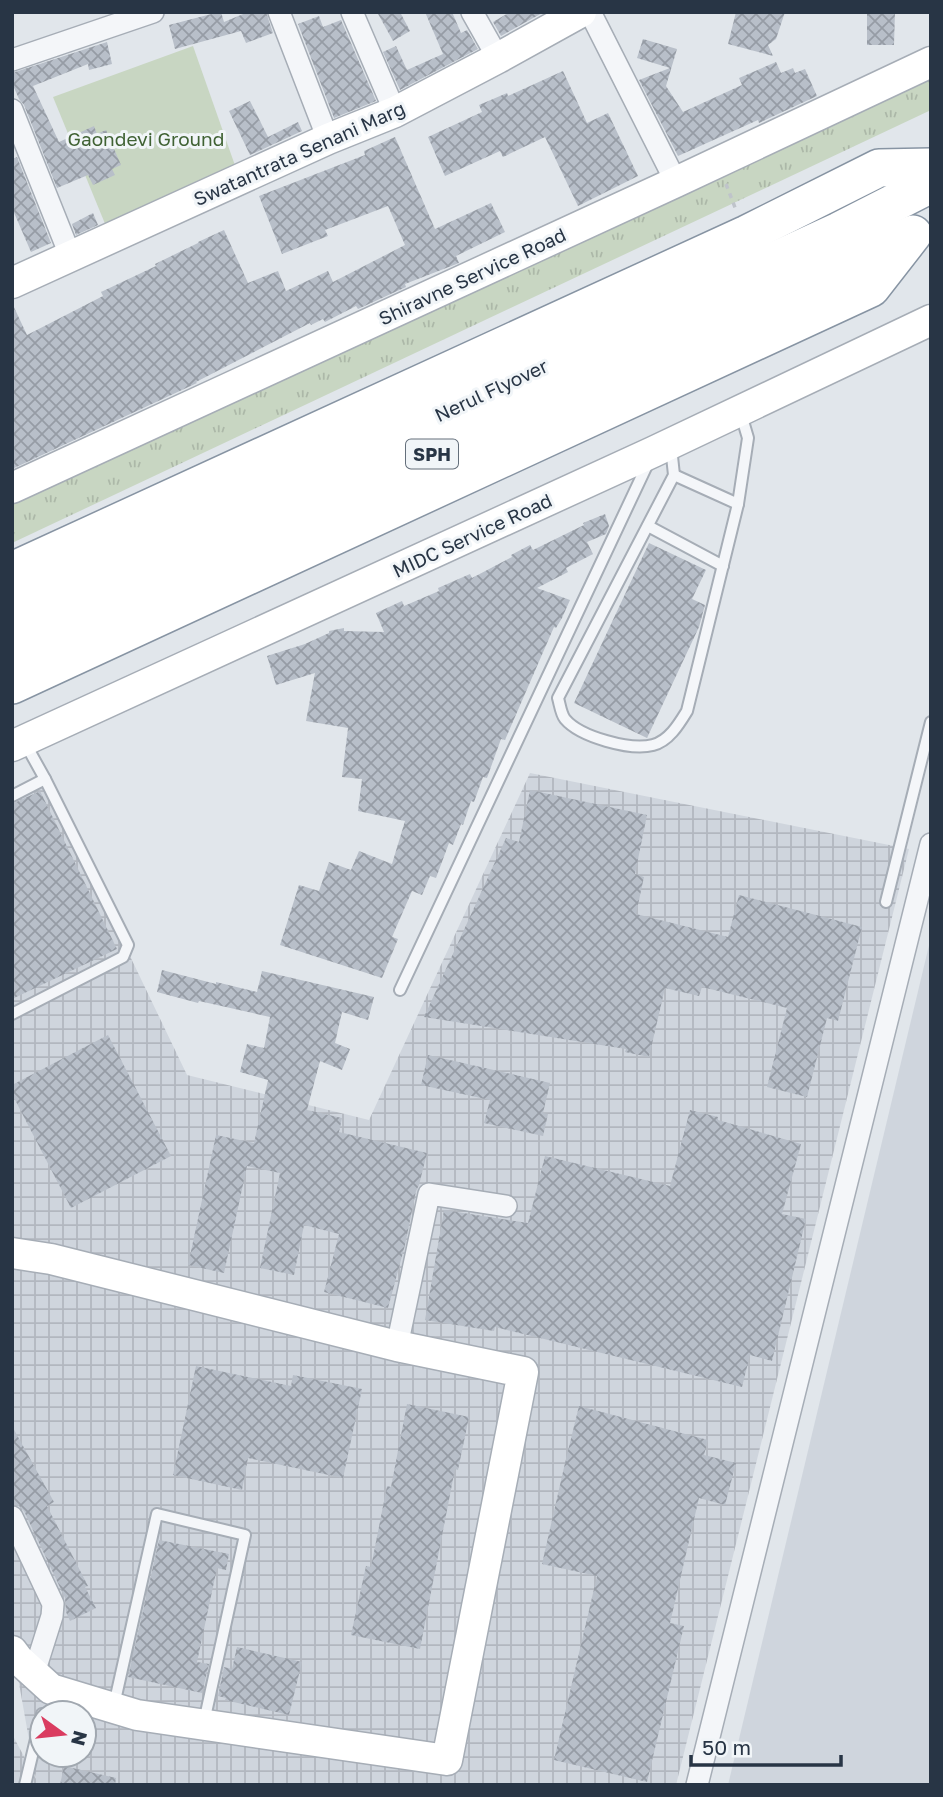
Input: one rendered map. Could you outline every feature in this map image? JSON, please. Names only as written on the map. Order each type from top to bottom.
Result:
[{"type":"highway","points":[[12,571],[747,234],[931,139]]},
{"type":"highway","points":[[879,168],[931,167]]},
{"type":"highway","name":"Nerul Flyover","points":[[12,610],[827,236],[931,184]]},
{"type":"highway","points":[[12,685],[871,288],[922,230]]},
{"type":"highway","name":"Nerul Flyover","points":[[12,647],[922,230]]},
{"type":"street","points":[[12,60],[153,12]]},
{"type":"street","points":[[279,12],[328,139]]},
{"type":"street","points":[[352,12],[395,112]]},
{"type":"street","points":[[472,12],[498,58]]},
{"type":"street","name":"Swatantrata Senani Marg","points":[[12,283],[328,139],[395,112],[581,12]]},
{"type":"street","points":[[590,12],[676,182]]},
{"type":"street","name":"Shiravne Service Road","points":[[12,488],[931,62]]},
{"type":"street","points":[[12,110],[70,255]]},
{"type":"street","name":"MIDC Service Road","points":[[18,743],[662,448],[931,320]]},
{"type":"street","points":[[697,1785],[931,844]]},
{"type":"street","points":[[397,1346],[429,1194],[506,1206]]},
{"type":"street","points":[[12,1253],[51,1259],[397,1346],[523,1372],[447,1760],[136,1715],[114,1708],[42,1697],[12,1651]]},
{"type":"street","points":[[12,1517],[53,1604],[42,1697]]},
{"type":"lane","points":[[674,475],[558,698],[564,718],[582,731],[605,740],[638,747],[655,745],[669,736],[687,711],[738,504],[748,438],[740,411]]},
{"type":"lane","points":[[662,448],[674,475],[738,504]]},
{"type":"lane","points":[[400,989],[662,448]]},
{"type":"lane","points":[[648,526],[723,566]]},
{"type":"lane","points":[[886,902],[931,722]]},
{"type":"lane","points":[[12,1014],[123,957],[128,945],[45,779],[18,743]]},
{"type":"lane","points":[[12,796],[45,779]]},
{"type":"lane","points":[[114,1708],[157,1514],[245,1535],[204,1725]]},
{"type":"lane","points":[[25,1785],[42,1697]]},
{"type":"path","points":[[722,176],[747,234]]},
{"type":"shaded area","points":[[530,773],[909,849],[676,1785],[12,1785],[12,1734],[28,1769],[36,1779],[34,1769],[98,1769],[98,1699],[28,1699],[28,1734],[12,1644],[12,802],[48,785],[187,1075],[369,1120]]},
{"type":"shaded area","points":[[931,937],[931,1785],[728,1785]]},
{"type":"green space","name":"Gaondevi Ground","points":[[193,46],[238,174],[108,231],[53,97]]},
{"type":"green space","points":[[931,76],[931,110],[12,543],[12,503]]},
{"type":"building","points":[[221,12],[224,22],[248,12],[266,12],[273,33],[246,43],[241,31],[175,49],[169,25]]},
{"type":"building","points":[[377,12],[400,12],[410,31],[393,41]]},
{"type":"building","points":[[425,12],[452,12],[461,33],[467,30],[478,49],[400,90],[383,52],[396,46],[407,70],[443,54]]},
{"type":"building","points":[[510,12],[544,12],[501,36],[493,22]]},
{"type":"building","points":[[736,12],[785,12],[776,39],[768,45],[773,56],[728,44]]},
{"type":"building","points":[[867,12],[895,12],[894,45],[867,45]]},
{"type":"building","points":[[319,16],[323,27],[341,20],[376,101],[334,118],[298,24]]},
{"type":"building","points":[[643,39],[677,49],[666,86],[683,112],[742,85],[739,78],[776,62],[781,73],[793,68],[795,73],[805,69],[817,96],[678,156],[639,80],[670,68],[637,58]]},
{"type":"building","points":[[107,42],[112,64],[89,70],[88,64],[33,86],[59,142],[94,126],[97,134],[106,130],[121,165],[112,169],[115,175],[93,185],[88,175],[57,188],[24,105],[12,83],[12,73]]},
{"type":"building","points":[[563,71],[587,123],[608,113],[638,176],[578,206],[545,137],[503,157],[500,151],[445,176],[428,137],[482,112],[479,105],[507,93],[508,96]]},
{"type":"building","points":[[250,101],[268,137],[298,122],[302,131],[250,155],[229,111]]},
{"type":"building","points":[[395,137],[435,229],[491,203],[505,232],[456,256],[459,263],[405,284],[406,287],[358,309],[356,306],[325,322],[323,319],[311,325],[310,323],[197,383],[12,469],[12,303],[27,335],[103,296],[101,292],[224,230],[248,283],[278,271],[286,291],[328,271],[333,282],[405,245],[388,206],[325,230],[328,236],[282,254],[259,196],[365,155],[364,151]]},
{"type":"building","points":[[17,157],[51,243],[31,252],[12,208],[12,159]]},
{"type":"building","points":[[93,213],[98,225],[76,235],[72,224]]},
{"type":"building","points":[[605,514],[609,526],[606,534],[587,542],[593,554],[566,568],[568,572],[537,588],[570,600],[562,618],[556,628],[554,627],[505,740],[501,739],[487,778],[483,777],[453,845],[449,843],[436,878],[430,876],[422,895],[412,891],[392,937],[398,939],[382,978],[280,945],[299,885],[319,891],[329,862],[351,870],[359,851],[392,864],[405,821],[358,811],[362,779],[342,777],[348,728],[306,721],[315,673],[276,685],[267,656],[305,644],[329,631],[344,628],[344,631],[384,632],[376,613],[402,601],[404,606],[470,574],[472,578],[530,545],[533,550]]},
{"type":"building","points":[[649,543],[706,570],[692,599],[705,605],[699,627],[647,738],[574,703]]},
{"type":"building","points":[[530,790],[647,815],[635,874],[644,877],[636,914],[728,937],[739,895],[862,927],[838,1021],[827,1018],[807,1097],[767,1087],[787,1008],[702,987],[699,996],[665,988],[649,1057],[625,1052],[626,1049],[424,1017],[506,838],[519,842]]},
{"type":"building","points":[[40,791],[117,949],[12,999],[12,804]]},
{"type":"building","points":[[162,970],[257,992],[262,971],[374,997],[368,1020],[342,1012],[335,1043],[350,1049],[342,1070],[320,1061],[307,1110],[342,1118],[339,1132],[427,1153],[388,1308],[324,1292],[339,1234],[304,1225],[294,1275],[260,1268],[280,1173],[247,1166],[224,1273],[188,1265],[216,1135],[254,1143],[268,1080],[240,1072],[247,1044],[264,1048],[270,1017],[157,992]]},
{"type":"building","points":[[108,1035],[171,1156],[71,1208],[12,1094],[12,1085]]},
{"type":"building","points":[[428,1055],[550,1083],[543,1113],[548,1114],[543,1136],[484,1123],[490,1100],[421,1085]]},
{"type":"building","points":[[690,1110],[801,1144],[782,1214],[806,1219],[772,1361],[750,1355],[742,1387],[495,1327],[494,1331],[425,1320],[444,1210],[528,1223],[545,1156],[670,1186]]},
{"type":"building","points":[[196,1366],[291,1386],[293,1375],[362,1389],[343,1478],[248,1458],[242,1490],[173,1475]]},
{"type":"building","points":[[407,1404],[469,1417],[458,1470],[455,1469],[420,1649],[351,1635],[366,1566],[371,1567],[387,1486],[391,1487]]},
{"type":"building","points":[[579,1406],[708,1440],[704,1455],[736,1463],[725,1505],[699,1498],[670,1623],[684,1626],[647,1782],[554,1760],[597,1576],[542,1564]]},
{"type":"building","points":[[12,1426],[54,1502],[47,1506],[88,1586],[85,1587],[96,1608],[70,1621],[65,1598],[24,1511],[12,1504]]},
{"type":"building","points":[[159,1540],[229,1554],[226,1570],[217,1568],[197,1662],[209,1664],[202,1693],[128,1677]]},
{"type":"building","points":[[237,1647],[302,1662],[289,1715],[218,1696],[224,1667],[232,1669]]},
{"type":"building","points":[[63,1769],[77,1769],[116,1778],[115,1785],[60,1785]]}]
